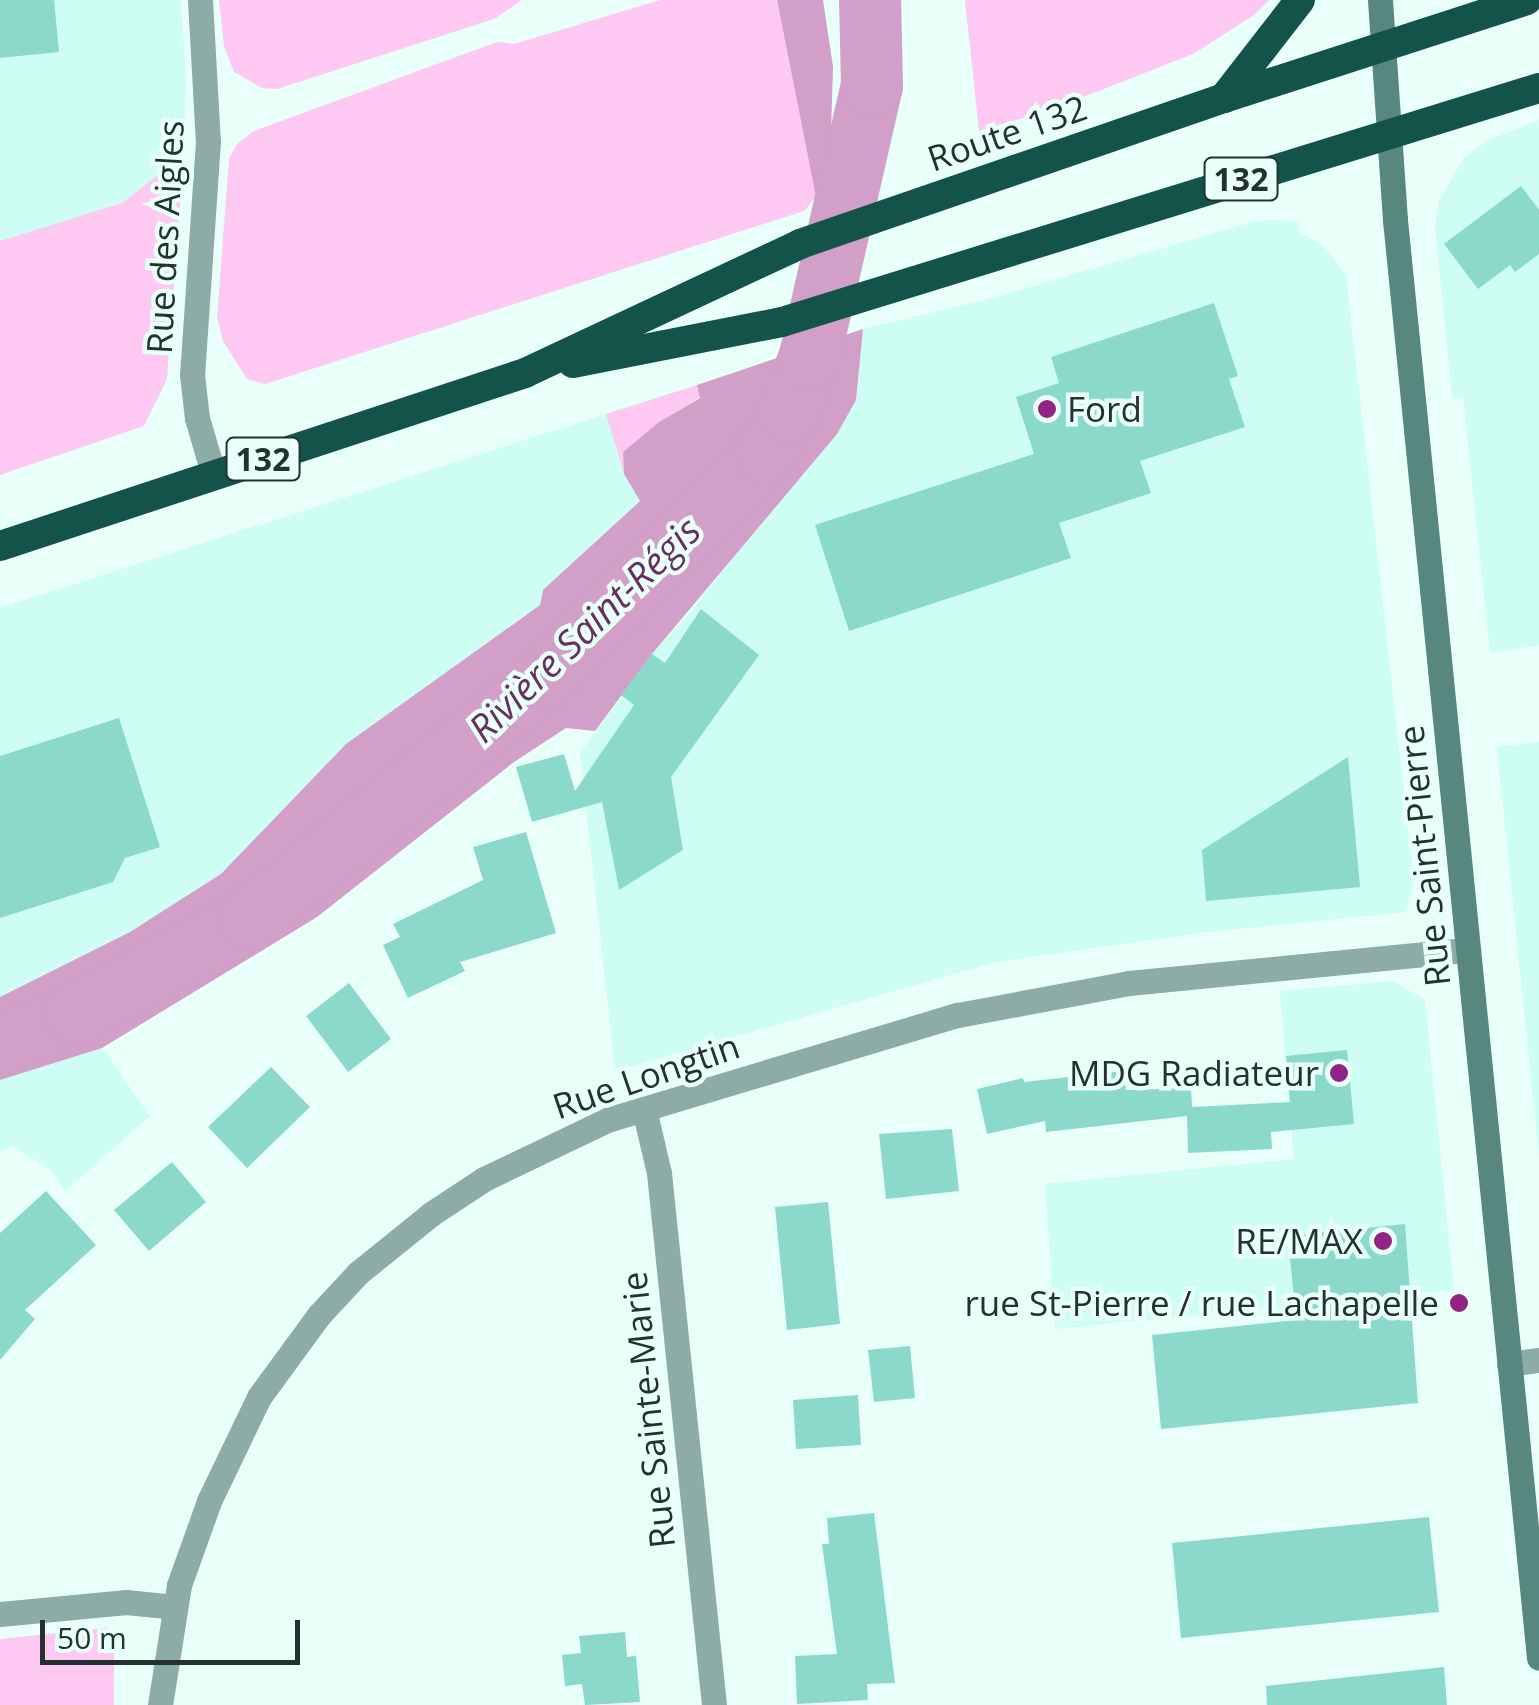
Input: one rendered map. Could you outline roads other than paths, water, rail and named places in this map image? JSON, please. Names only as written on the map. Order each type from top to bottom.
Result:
[{"type":"highway","points":[[1224,98],[1300,0]]},
{"type":"highway","name":"Route 132","points":[[0,546],[526,372],[800,244],[1224,98],[1527,0]]},
{"type":"highway","name":"Route 132","points":[[526,372],[782,322],[1539,88]]},
{"type":"main road","name":"Rue Saint-Pierre","points":[[1380,0],[1389,135],[1539,1658]]},
{"type":"street","name":"Rue des Aigles","points":[[200,0],[208,141],[192,376],[197,418],[214,476]]},
{"type":"street","name":"Rue Longtin","points":[[160,1705],[174,1607],[208,1500],[241,1431],[278,1369],[336,1296],[383,1250],[484,1179],[588,1127],[898,1032],[1044,996],[1160,979],[1468,950]]},
{"type":"street","name":"Rue Sainte-Marie","points":[[644,1109],[659,1173],[714,1705]]},
{"type":"street","points":[[1510,1364],[1539,1360]]},
{"type":"street","points":[[0,1614],[126,1602],[174,1607]]},
{"type":"waterway","name":"Rivière Saint-Régis","points":[[0,1046],[76,1014],[250,918],[543,680],[766,452],[789,412],[810,356],[872,86],[870,0]]},
{"type":"place","name":"Ford","points":[[1047,409]]},
{"type":"place","name":"MDG Radiateur","points":[[1339,1073]]},
{"type":"place","name":"RE/MAX","points":[[1383,1241]]},
{"type":"place","name":"rue St-Pierre / rue Lachapelle","points":[[1459,1303]]}]
